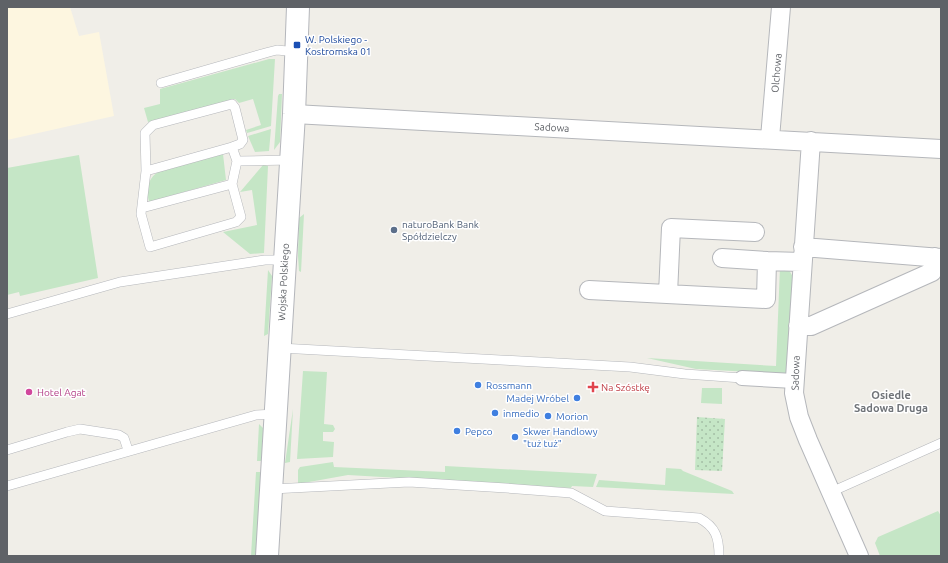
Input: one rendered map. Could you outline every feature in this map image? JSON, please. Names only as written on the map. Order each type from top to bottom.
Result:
[{"type":"main road","name":"Wojska Polskiego","points":[[268,556],[284,260],[294,114],[298,7]]},
{"type":"street","name":"Olchowa","points":[[770,138],[781,7]]},
{"type":"street","name":"Sadowa","points":[[294,114],[770,138],[941,149]]},
{"type":"street","name":"Sadowa","points":[[811,141],[802,254],[794,394],[799,417],[859,556]]},
{"type":"street","points":[[668,294],[671,228],[755,232]]},
{"type":"street","points":[[722,258],[767,260],[802,254],[938,257],[932,272],[811,326],[798,326]]},
{"type":"street","points":[[589,290],[766,299],[767,260]]},
{"type":"street","points":[[742,378],[794,381]]},
{"type":"lane","points":[[161,83],[268,52],[277,50],[296,52]]},
{"type":"lane","points":[[146,171],[232,147],[242,142],[243,135],[235,108],[230,104],[150,127],[145,133],[146,171],[141,214],[150,247],[238,221],[241,217],[232,184],[237,161],[232,147]]},
{"type":"lane","points":[[237,161],[291,160]]},
{"type":"lane","points":[[142,208],[232,184]]},
{"type":"lane","points":[[7,314],[120,282],[265,260],[284,260]]},
{"type":"lane","points":[[280,348],[630,367],[685,374],[742,378]]},
{"type":"lane","points":[[7,486],[128,450],[256,415],[276,414]]},
{"type":"lane","points":[[7,450],[80,429],[118,435],[124,438],[128,450]]},
{"type":"lane","points":[[831,492],[941,443]]},
{"type":"lane","points":[[272,489],[409,482],[571,493],[605,511],[699,518],[709,523],[719,540],[719,556]]},
{"type":"shaded area","points":[[7,7],[70,7],[79,36],[99,32],[114,116],[7,140]]},
{"type":"green space","points":[[269,59],[275,59],[271,126],[247,133],[246,130],[261,125],[253,99],[239,103],[235,99],[148,122],[144,108],[160,104],[160,89]]},
{"type":"green space","points":[[279,94],[282,94],[280,142],[274,150],[278,96]]},
{"type":"green space","points":[[271,129],[269,151],[255,152],[248,136]]},
{"type":"green space","points":[[223,154],[226,180],[149,202],[148,186],[154,175],[158,172]]},
{"type":"green space","points":[[79,155],[98,278],[20,296],[19,292],[7,295],[7,168]]},
{"type":"green space","points":[[263,165],[268,166],[264,253],[250,254],[223,232],[257,225],[252,190],[240,192]]},
{"type":"green space","points":[[304,214],[301,272],[299,271],[298,256],[299,218]]},
{"type":"green space","points":[[780,267],[789,270],[793,277],[787,374],[696,369],[647,358],[776,366]]},
{"type":"green space","points":[[268,270],[272,276],[268,334],[264,336]]},
{"type":"green space","points":[[303,371],[327,372],[324,424],[333,425],[335,429],[333,432],[323,432],[323,441],[334,442],[333,457],[297,459]]},
{"type":"green space","points":[[702,388],[722,388],[722,404],[701,403]]},
{"type":"green space","points":[[293,409],[290,462],[285,463]]},
{"type":"green space","points":[[697,417],[725,419],[722,471],[695,470]]},
{"type":"green space","points":[[259,424],[263,428],[262,461],[257,461]]},
{"type":"green space","points":[[333,462],[334,467],[445,472],[445,466],[597,474],[593,487],[572,486],[571,488],[348,475],[298,484],[298,470],[300,467]]},
{"type":"green space","points":[[666,468],[681,469],[732,491],[734,494],[596,487],[599,480],[665,485]]},
{"type":"green space","points":[[256,472],[261,472],[256,556],[251,556]]},
{"type":"green space","points":[[938,511],[941,516],[941,556],[880,556],[875,543],[878,537]]},
{"type":"place","name":"W. Polskiego - Kostromska 01","points":[[297,45]]},
{"type":"place","name":"naturoBank Bank Spółdzielczy","points":[[394,230]]},
{"type":"place","name":"Rossmann","points":[[478,385]]},
{"type":"place","name":"Na Szóstkę","points":[[593,387]]},
{"type":"place","name":"Hotel Agat","points":[[29,392]]},
{"type":"place","name":"Madej Wróbel","points":[[577,398]]},
{"type":"place","name":"inmedio","points":[[495,413]]},
{"type":"place","name":"Morion","points":[[548,416]]},
{"type":"place","name":"Pepco","points":[[457,431]]},
{"type":"place","name":"Skwer Handlowy \"tuż tuż\"","points":[[515,437]]},
{"type":"district","name":"Osiedle Sadowa Druga","points":[[891,401]]}]
